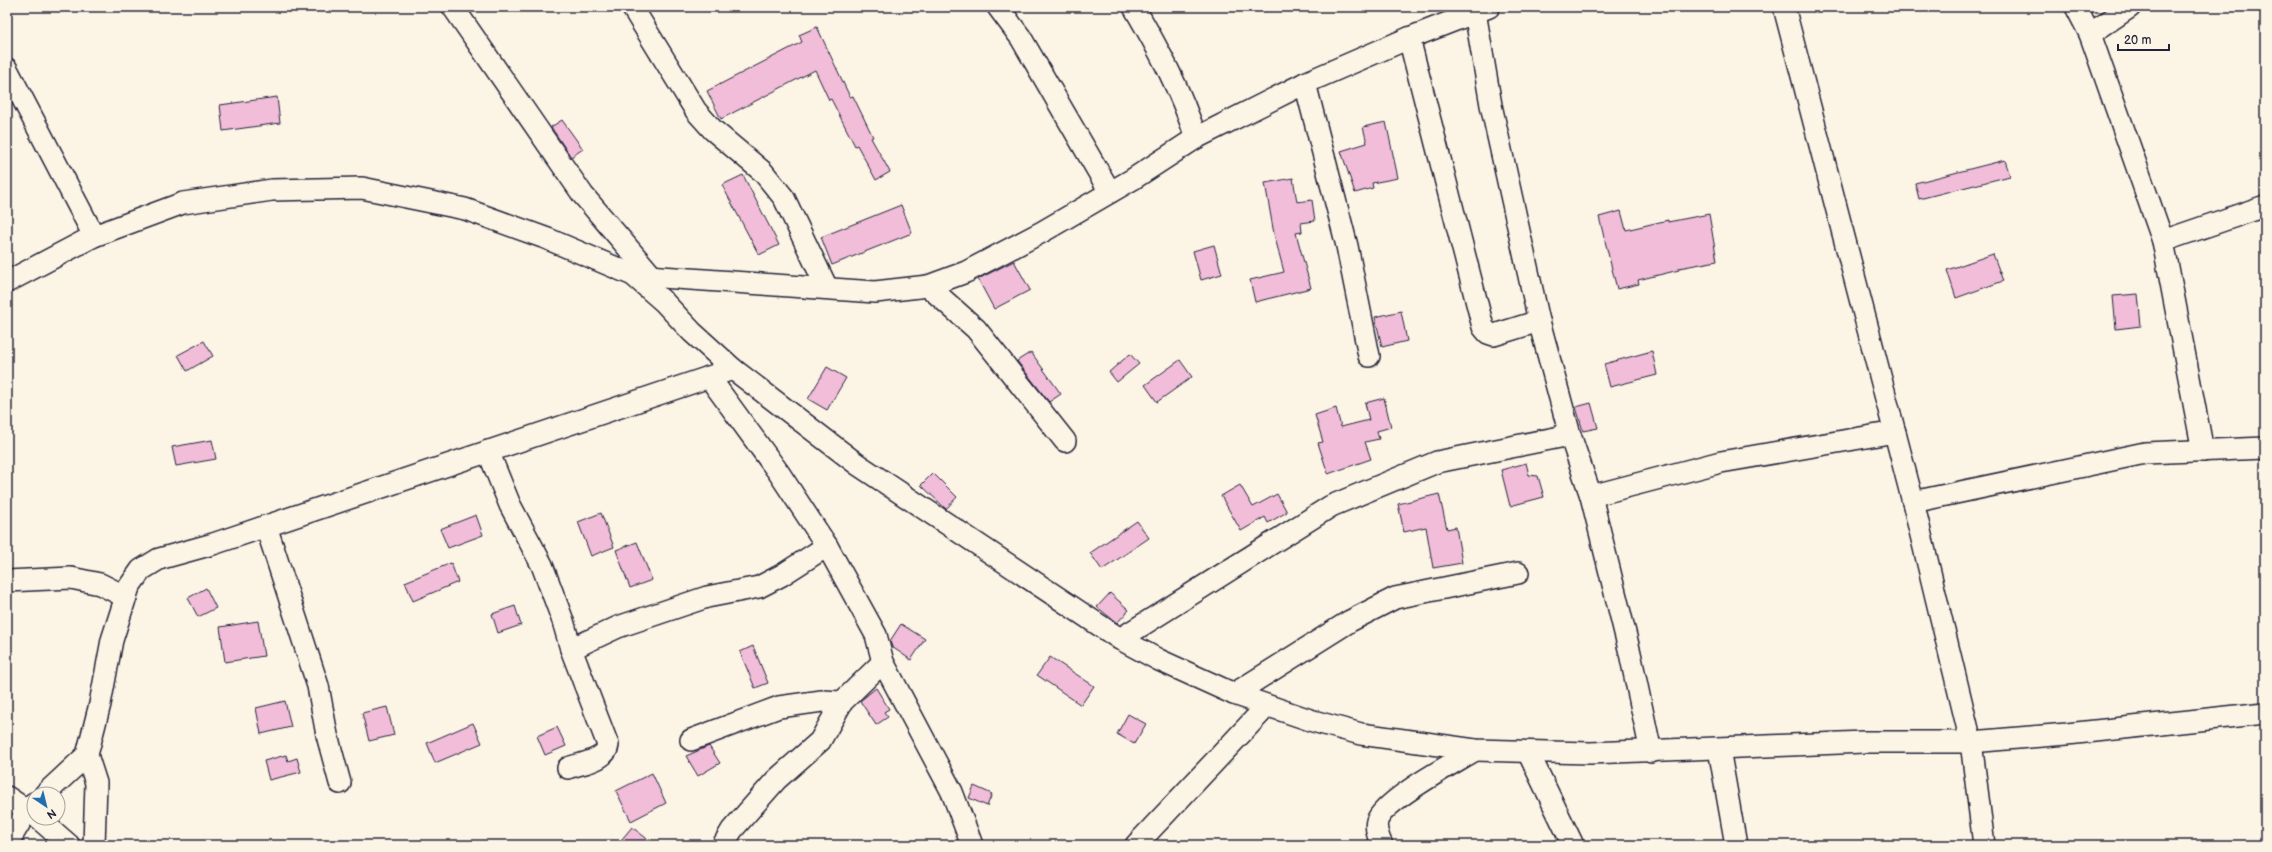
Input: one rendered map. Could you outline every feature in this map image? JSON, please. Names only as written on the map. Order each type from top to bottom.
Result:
[{"type":"street","points":[[453,7],[583,195],[642,276],[692,332],[733,369],[857,464],[1120,639],[1159,660],[1234,694],[1267,706],[1361,734],[1474,750],[1528,752],[1651,752],[1864,742],[1972,742],[2067,734],[2265,713]]},
{"type":"street","points":[[632,7],[696,111],[713,130],[763,172],[784,198],[827,288]]},
{"type":"street","points":[[998,7],[1021,38],[1110,192]]},
{"type":"street","points":[[1134,7],[1163,56],[1186,108],[1196,138]]},
{"type":"street","points":[[1784,7],[1913,502],[1972,742],[1984,845]]},
{"type":"street","points":[[2076,7],[2090,34],[2163,241],[2203,451]]},
{"type":"street","points":[[2090,34],[2130,7]]},
{"type":"street","points":[[7,282],[94,236],[183,203],[272,190],[362,188],[465,209],[548,239],[642,276],[875,292],[928,286],[966,272],[1014,247],[1110,192],[1196,138],[1305,83],[1409,38],[1482,10],[1491,105],[1539,321],[1570,435],[1591,496],[1630,653],[1651,752]]},
{"type":"street","points":[[1409,38],[1483,327],[1488,333],[1494,335],[1539,321]]},
{"type":"street","points":[[7,69],[94,236]]},
{"type":"street","points":[[1305,83],[1347,246],[1369,356]]},
{"type":"street","points":[[2163,241],[2265,206]]},
{"type":"street","points":[[928,286],[976,329],[1065,441]]},
{"type":"street","points":[[94,845],[96,784],[87,754],[100,704],[112,640],[129,587],[141,570],[159,559],[266,526],[733,369]]},
{"type":"street","points":[[709,377],[779,473],[827,546],[876,635],[883,662],[952,792],[972,845]]},
{"type":"street","points":[[1591,496],[1721,462],[1895,432]]},
{"type":"street","points":[[1120,639],[1331,506],[1437,462],[1570,435]]},
{"type":"street","points":[[1913,502],[2145,453],[2265,448]]},
{"type":"street","points":[[488,451],[510,505],[542,566],[563,622],[570,649],[608,745],[608,751],[603,756],[568,768]]},
{"type":"street","points":[[266,526],[318,686],[327,735],[340,783]]},
{"type":"street","points":[[570,649],[618,627],[707,597],[759,587],[782,575],[827,546]]},
{"type":"street","points":[[1234,694],[1350,621],[1395,598],[1518,573]]},
{"type":"street","points":[[7,581],[71,578],[100,584],[126,597]]},
{"type":"street","points":[[723,845],[732,830],[776,780],[820,741],[842,702],[883,662]]},
{"type":"street","points":[[691,740],[779,707],[822,701],[842,702]]},
{"type":"street","points":[[1136,845],[1267,706]]},
{"type":"street","points":[[1719,749],[1736,845]]},
{"type":"street","points":[[1382,845],[1378,838],[1377,821],[1389,804],[1474,750]]},
{"type":"street","points":[[1528,752],[1573,845]]},
{"type":"street","points":[[53,786],[87,754]]},
{"type":"street","points":[[7,797],[26,807]]},
{"type":"street","points":[[7,844],[26,820]]},
{"type":"street","points":[[49,826],[69,845]]},
{"type":"building","points":[[817,27],[850,97],[853,96],[873,137],[871,138],[890,172],[876,180],[857,145],[855,146],[831,99],[829,100],[815,70],[721,119],[707,91],[802,42],[799,35]]},
{"type":"building","points":[[277,97],[280,123],[223,131],[220,105]]},
{"type":"building","points":[[562,120],[583,149],[571,157],[551,127]]},
{"type":"building","points":[[1386,122],[1398,178],[1372,183],[1373,188],[1355,193],[1341,151],[1367,143],[1363,127]]},
{"type":"building","points":[[2005,160],[2010,176],[1919,199],[1915,183]]},
{"type":"building","points":[[743,175],[779,245],[759,255],[722,185]]},
{"type":"building","points":[[1293,178],[1297,202],[1312,200],[1315,221],[1301,223],[1302,232],[1296,233],[1311,288],[1255,302],[1250,280],[1284,272],[1274,234],[1265,183]]},
{"type":"building","points":[[901,205],[912,233],[832,265],[821,237]]},
{"type":"building","points":[[1621,211],[1626,230],[1668,220],[1668,222],[1709,214],[1717,261],[1679,268],[1679,270],[1638,280],[1639,284],[1617,289],[1599,217]]},
{"type":"building","points":[[1214,245],[1222,274],[1201,280],[1193,251]]},
{"type":"building","points":[[1993,254],[2003,281],[1956,298],[1947,270]]},
{"type":"building","points":[[1014,261],[1030,290],[994,309],[978,279]]},
{"type":"building","points":[[2138,294],[2141,326],[2116,329],[2113,296]]},
{"type":"building","points":[[1401,311],[1407,341],[1382,347],[1375,317]]},
{"type":"building","points":[[204,341],[213,356],[187,371],[178,355]]},
{"type":"building","points":[[1652,351],[1657,375],[1610,387],[1604,364]]},
{"type":"building","points":[[1031,352],[1061,394],[1049,402],[1017,361]]},
{"type":"building","points":[[1130,354],[1139,364],[1117,382],[1109,372]]},
{"type":"building","points":[[1180,360],[1192,377],[1157,402],[1145,385]]},
{"type":"building","points":[[827,367],[846,378],[827,410],[808,399]]},
{"type":"building","points":[[1384,398],[1391,427],[1377,431],[1379,439],[1365,442],[1371,459],[1328,474],[1318,443],[1323,442],[1315,415],[1336,408],[1341,427],[1369,420],[1365,403]]},
{"type":"building","points":[[1591,403],[1598,428],[1583,431],[1576,407]]},
{"type":"building","points":[[212,440],[216,459],[176,466],[172,447]]},
{"type":"building","points":[[1526,463],[1529,475],[1538,476],[1544,497],[1510,506],[1501,470]]},
{"type":"building","points":[[933,473],[957,497],[946,509],[921,485]]},
{"type":"building","points":[[1240,485],[1253,507],[1277,494],[1287,512],[1268,523],[1265,517],[1241,531],[1221,496]]},
{"type":"building","points":[[1439,494],[1447,529],[1456,527],[1462,563],[1433,568],[1426,527],[1404,532],[1398,504]]},
{"type":"building","points":[[601,513],[614,547],[591,556],[578,522]]},
{"type":"building","points":[[476,515],[483,535],[448,548],[440,529]]},
{"type":"building","points":[[1137,521],[1149,538],[1102,570],[1090,553]]},
{"type":"building","points":[[637,542],[652,580],[630,588],[616,550]]},
{"type":"building","points":[[451,563],[458,582],[413,601],[405,582]]},
{"type":"building","points":[[206,588],[216,608],[198,617],[188,598]]},
{"type":"building","points":[[1110,593],[1129,610],[1117,623],[1097,607]]},
{"type":"building","points":[[515,606],[521,625],[498,633],[492,614]]},
{"type":"building","points":[[258,621],[264,656],[225,662],[220,627]]},
{"type":"building","points":[[901,624],[925,639],[911,660],[892,647],[890,641]]},
{"type":"building","points":[[753,646],[768,683],[755,688],[740,652]]},
{"type":"building","points":[[1050,657],[1094,686],[1081,705],[1037,675]]},
{"type":"building","points":[[876,688],[889,709],[884,712],[888,717],[876,725],[860,701]]},
{"type":"building","points":[[285,701],[291,727],[261,734],[256,708]]},
{"type":"building","points":[[387,707],[394,735],[369,741],[362,713]]},
{"type":"building","points":[[1128,714],[1146,724],[1134,744],[1117,734]]},
{"type":"building","points":[[473,723],[482,743],[435,763],[427,743]]},
{"type":"building","points":[[557,727],[566,746],[545,755],[537,736]]},
{"type":"building","points":[[709,746],[720,763],[698,776],[686,756]]},
{"type":"building","points":[[286,755],[288,761],[297,758],[301,772],[269,780],[264,761]]},
{"type":"building","points":[[652,773],[666,803],[631,821],[616,791]]},
{"type":"building","points":[[974,786],[992,794],[987,806],[969,798]]},
{"type":"building","points":[[632,827],[655,845],[617,845]]}]
